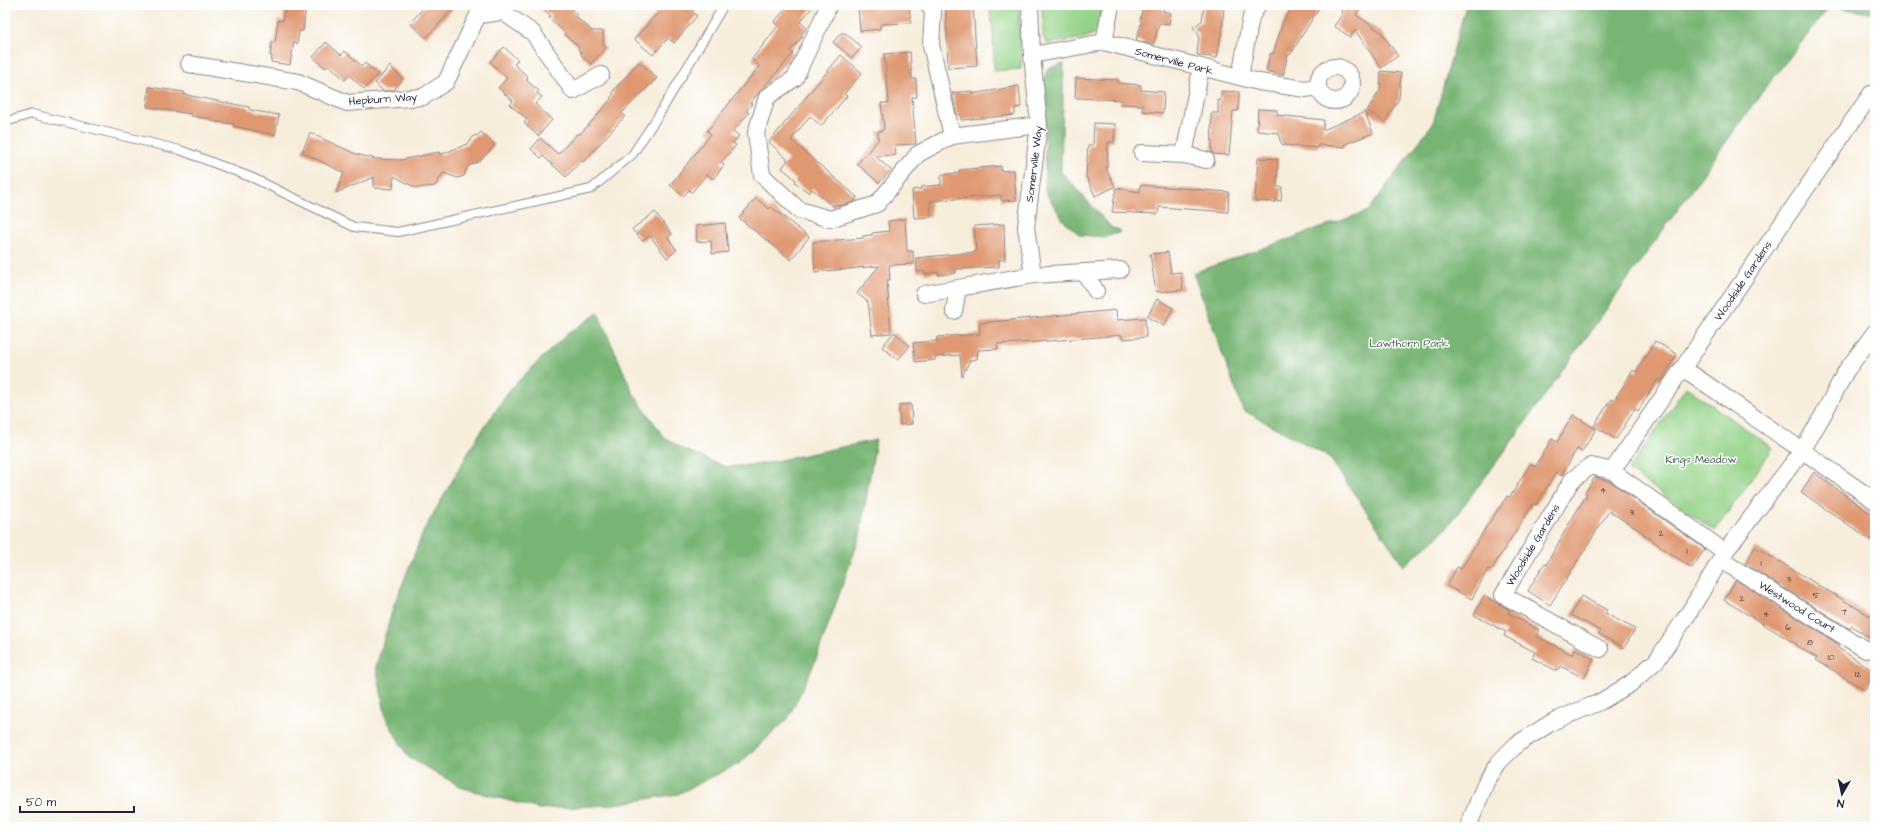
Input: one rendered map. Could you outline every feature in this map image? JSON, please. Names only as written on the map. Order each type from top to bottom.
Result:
[{"type":"street","points":[[829,5],[795,78],[767,97],[756,132],[762,175],[798,210],[830,218],[877,204],[918,154],[952,136],[1039,124]]},
{"type":"street","points":[[928,5],[933,11],[930,45],[952,136]]},
{"type":"street","name":"Somerville Way","points":[[1030,5],[1032,55],[1039,124],[1026,226],[1033,275]]},
{"type":"street","points":[[1104,42],[1110,5]]},
{"type":"street","points":[[1240,77],[1251,17],[1258,5]]},
{"type":"street","points":[[479,10],[503,12],[533,33],[573,91],[601,75]]},
{"type":"street","name":"Hepburn Way","points":[[189,64],[298,82],[347,103],[423,97],[446,82],[479,10]]},
{"type":"street","name":"Somerville Park","points":[[1032,55],[1104,42],[1240,77],[1304,89],[1318,87]]},
{"type":"street","points":[[1184,155],[1201,68]]},
{"type":"street","name":"Woodside Gardens","points":[[1612,471],[1872,94],[1875,95]]},
{"type":"street","points":[[1142,153],[1184,155],[1206,160]]},
{"type":"street","points":[[924,294],[1033,275],[1120,270]]},
{"type":"street","points":[[1084,272],[1096,291]]},
{"type":"street","points":[[954,311],[958,288]]},
{"type":"street","points":[[1468,827],[1486,782],[1499,762],[1517,744],[1554,721],[1600,702],[1630,684],[1657,660],[1690,611],[1723,556],[1802,451],[1824,415],[1846,371],[1875,332]]},
{"type":"street","points":[[1683,368],[1875,501]]},
{"type":"street","name":"Woodside Gardens","points":[[1600,649],[1503,595],[1572,480],[1591,466],[1612,471],[1723,556]]},
{"type":"street","name":"Westwood Court","points":[[1723,556],[1866,650],[1875,648]]},
{"type":"lane","points":[[5,122],[32,114],[180,150],[253,178],[354,227],[398,232],[590,188],[632,155],[660,113],[724,5]]},
{"type":"green space","points":[[989,5],[1019,5],[1021,69],[994,71],[993,31]]},
{"type":"green space","points":[[1042,5],[1102,5],[1098,30],[1090,36],[1083,38],[1047,44],[1043,37]]},
{"type":"green space","name":"Lawthorn Park","points":[[1466,5],[1875,5],[1875,14],[1830,6],[1759,96],[1502,455],[1445,530],[1404,566],[1329,457],[1243,410],[1193,273],[1368,211],[1433,123]]},
{"type":"green space","points":[[1064,64],[1061,172],[1112,228],[1120,230],[1119,233],[1105,237],[1080,235],[1063,220],[1045,191],[1045,121],[1047,108],[1044,79],[1048,68]]},
{"type":"green space","points":[[598,313],[633,393],[664,437],[685,450],[726,467],[761,464],[876,440],[860,536],[815,662],[788,719],[740,763],[678,794],[609,805],[539,809],[463,788],[408,757],[386,718],[376,666],[394,605],[424,530],[478,436],[513,386],[566,335]]},
{"type":"green space","name":"Kings Meadow","points":[[1686,387],[1773,448],[1715,531],[1628,470]]},
{"type":"building","points":[[285,5],[306,5],[303,31],[299,31],[297,44],[294,41],[290,65],[271,62],[272,56],[270,56],[272,42],[275,43],[278,20],[283,21]]},
{"type":"building","points":[[426,5],[457,5],[426,38],[410,23]]},
{"type":"building","points":[[538,5],[567,5],[577,15],[576,17],[592,31],[603,31],[603,45],[606,48],[591,64],[581,55],[582,53],[578,49],[579,47],[564,34],[565,33],[549,18],[551,16]]},
{"type":"building","points":[[671,5],[697,5],[692,11],[697,16],[674,43],[668,38],[653,55],[634,39],[663,7],[666,10]]},
{"type":"building","points":[[789,5],[814,5],[800,22],[807,28],[801,35],[803,36],[790,51],[793,54],[750,103],[752,104],[746,111],[749,113],[733,131],[739,136],[733,143],[736,145],[721,162],[724,165],[713,179],[707,174],[692,192],[689,190],[683,196],[670,185],[711,134],[707,131],[759,66],[752,59],[778,26],[774,22]]},
{"type":"building","points":[[858,5],[909,5],[911,23],[882,24],[880,25],[880,29],[860,31]]},
{"type":"building","points":[[946,5],[973,5],[977,66],[948,68]]},
{"type":"building","points":[[1143,5],[1164,5],[1163,11],[1171,13],[1169,24],[1159,24],[1153,45],[1136,40],[1142,21],[1140,21]]},
{"type":"building","points":[[1204,5],[1224,5],[1222,35],[1217,58],[1197,55],[1199,35],[1193,27],[1202,21]]},
{"type":"building","points":[[1294,5],[1321,5],[1290,55],[1288,54],[1283,75],[1266,71],[1270,54],[1273,54],[1283,22]]},
{"type":"building","points":[[1337,5],[1345,9],[1348,5],[1352,5],[1359,10],[1356,15],[1381,32],[1398,56],[1381,68],[1355,30],[1350,37],[1334,26],[1343,13]]},
{"type":"building","points":[[841,33],[845,33],[862,47],[852,58],[833,42]]},
{"type":"building","points":[[326,42],[341,55],[345,51],[362,66],[365,63],[378,74],[364,89],[349,75],[345,80],[329,65],[325,68],[313,57]]},
{"type":"building","points":[[504,47],[518,60],[514,64],[528,77],[526,80],[539,91],[537,93],[542,97],[535,104],[552,120],[538,136],[524,123],[527,119],[510,105],[513,101],[498,88],[507,78],[490,62]]},
{"type":"building","points":[[910,52],[912,79],[916,79],[917,97],[912,97],[916,144],[895,145],[896,155],[875,156],[891,170],[879,183],[857,164],[878,140],[878,131],[882,131],[884,128],[881,103],[889,103],[884,54]]},
{"type":"building","points":[[841,55],[862,73],[844,94],[847,96],[821,126],[810,116],[791,140],[857,197],[854,202],[839,206],[836,204],[834,207],[812,189],[809,193],[795,182],[796,180],[782,168],[788,160],[769,142]]},
{"type":"building","points":[[639,62],[657,78],[622,113],[625,116],[583,162],[581,161],[566,177],[543,156],[541,158],[531,149],[540,138],[558,154],[596,117],[611,99],[610,98],[614,94],[612,92]]},
{"type":"building","points":[[390,66],[403,79],[394,90],[383,91],[375,83]]},
{"type":"building","points":[[1381,71],[1401,73],[1399,99],[1385,122],[1367,111],[1380,90]]},
{"type":"building","points":[[1076,78],[1119,80],[1118,83],[1141,85],[1141,90],[1164,92],[1163,113],[1142,111],[1143,105],[1120,104],[1121,100],[1075,98]]},
{"type":"building","points":[[1019,86],[1021,107],[1015,108],[1015,115],[961,120],[961,114],[957,115],[952,93],[972,91],[972,94]]},
{"type":"building","points":[[149,87],[184,92],[184,94],[191,96],[249,107],[249,109],[255,111],[279,115],[275,135],[233,126],[234,124],[211,121],[211,119],[191,116],[191,114],[147,107]]},
{"type":"building","points":[[1221,91],[1239,92],[1238,111],[1233,111],[1229,155],[1213,154],[1212,152],[1211,113],[1218,113],[1218,100],[1221,100]]},
{"type":"building","points":[[1258,109],[1277,110],[1277,115],[1324,120],[1323,130],[1365,112],[1373,133],[1345,144],[1345,147],[1318,145],[1318,148],[1283,145],[1280,141],[1279,133],[1257,131]]},
{"type":"building","points":[[1094,123],[1115,124],[1114,142],[1108,142],[1107,170],[1115,187],[1095,196],[1086,176],[1088,145],[1093,145]]},
{"type":"building","points":[[481,132],[495,145],[480,161],[468,166],[464,176],[458,178],[443,173],[435,186],[416,188],[394,176],[393,189],[374,188],[374,177],[336,193],[344,173],[302,152],[310,133],[356,154],[376,159],[401,160],[439,152],[440,155],[467,144],[475,135],[477,136]]},
{"type":"building","points":[[1258,158],[1278,159],[1277,187],[1282,187],[1281,201],[1255,201]]},
{"type":"building","points":[[1001,166],[1001,171],[1014,170],[1016,200],[1001,201],[1001,195],[930,201],[931,217],[914,218],[912,190],[921,189],[921,187],[941,185],[941,175],[959,173],[959,170]]},
{"type":"building","points":[[1140,185],[1229,192],[1228,212],[1159,207],[1158,214],[1112,212],[1116,188],[1140,192]]},
{"type":"building","points":[[756,198],[769,209],[771,207],[809,237],[791,260],[739,218]]},
{"type":"building","points":[[655,212],[672,234],[668,238],[677,250],[667,258],[650,236],[642,241],[632,229]]},
{"type":"building","points":[[905,219],[907,251],[913,251],[914,264],[889,265],[890,280],[887,280],[891,333],[872,335],[868,302],[857,293],[879,266],[815,272],[813,242],[863,238],[863,236],[872,235],[872,233],[889,231],[888,221]]},
{"type":"building","points":[[725,223],[728,252],[712,254],[711,241],[697,242],[696,226]]},
{"type":"building","points":[[1004,224],[1005,260],[999,260],[999,267],[956,269],[956,273],[938,275],[938,272],[925,274],[924,271],[917,272],[916,258],[976,252],[974,226]]},
{"type":"building","points":[[1168,252],[1171,273],[1181,272],[1183,290],[1156,292],[1150,254]]},
{"type":"building","points":[[1157,299],[1173,308],[1164,326],[1147,317]]},
{"type":"building","points":[[1116,310],[1117,320],[1145,318],[1146,337],[1122,339],[1122,335],[997,344],[998,349],[978,350],[977,359],[970,360],[962,376],[960,355],[935,357],[935,360],[915,362],[913,343],[937,341],[937,337],[980,334],[979,323]]},
{"type":"building","points":[[894,332],[910,346],[898,360],[882,347]]},
{"type":"building","points":[[1655,341],[1677,354],[1661,381],[1658,379],[1638,411],[1635,409],[1616,439],[1594,426],[1611,399],[1614,401],[1633,370],[1636,372]]},
{"type":"building","points":[[911,404],[912,424],[900,425],[899,405]]},
{"type":"building","points":[[1573,415],[1596,429],[1582,452],[1577,449],[1561,476],[1556,472],[1536,505],[1533,504],[1491,570],[1488,569],[1472,599],[1447,586],[1457,567],[1461,569],[1485,529],[1507,496],[1510,497],[1530,464],[1535,467],[1552,439],[1557,442]]},
{"type":"building","points":[[1814,472],[1875,517],[1875,543],[1801,492]]},
{"type":"building","points":[[1595,477],[1611,482],[1705,549],[1692,568],[1644,535],[1645,534],[1609,511],[1550,605],[1528,591],[1544,564],[1546,565],[1587,494],[1585,493]]},
{"type":"building","points":[[1755,547],[1875,619],[1875,639],[1871,639],[1852,626],[1850,629],[1745,564]]},
{"type":"building","points":[[1736,580],[1840,645],[1838,648],[1875,672],[1865,690],[1816,660],[1817,658],[1795,645],[1796,644],[1724,600]]},
{"type":"building","points":[[1484,596],[1510,610],[1508,613],[1539,630],[1536,636],[1573,655],[1575,649],[1594,659],[1584,678],[1560,666],[1557,671],[1532,658],[1535,652],[1504,636],[1506,632],[1474,615]]},
{"type":"building","points":[[1581,596],[1607,610],[1605,613],[1635,629],[1624,648],[1599,634],[1601,631],[1571,615]]}]
